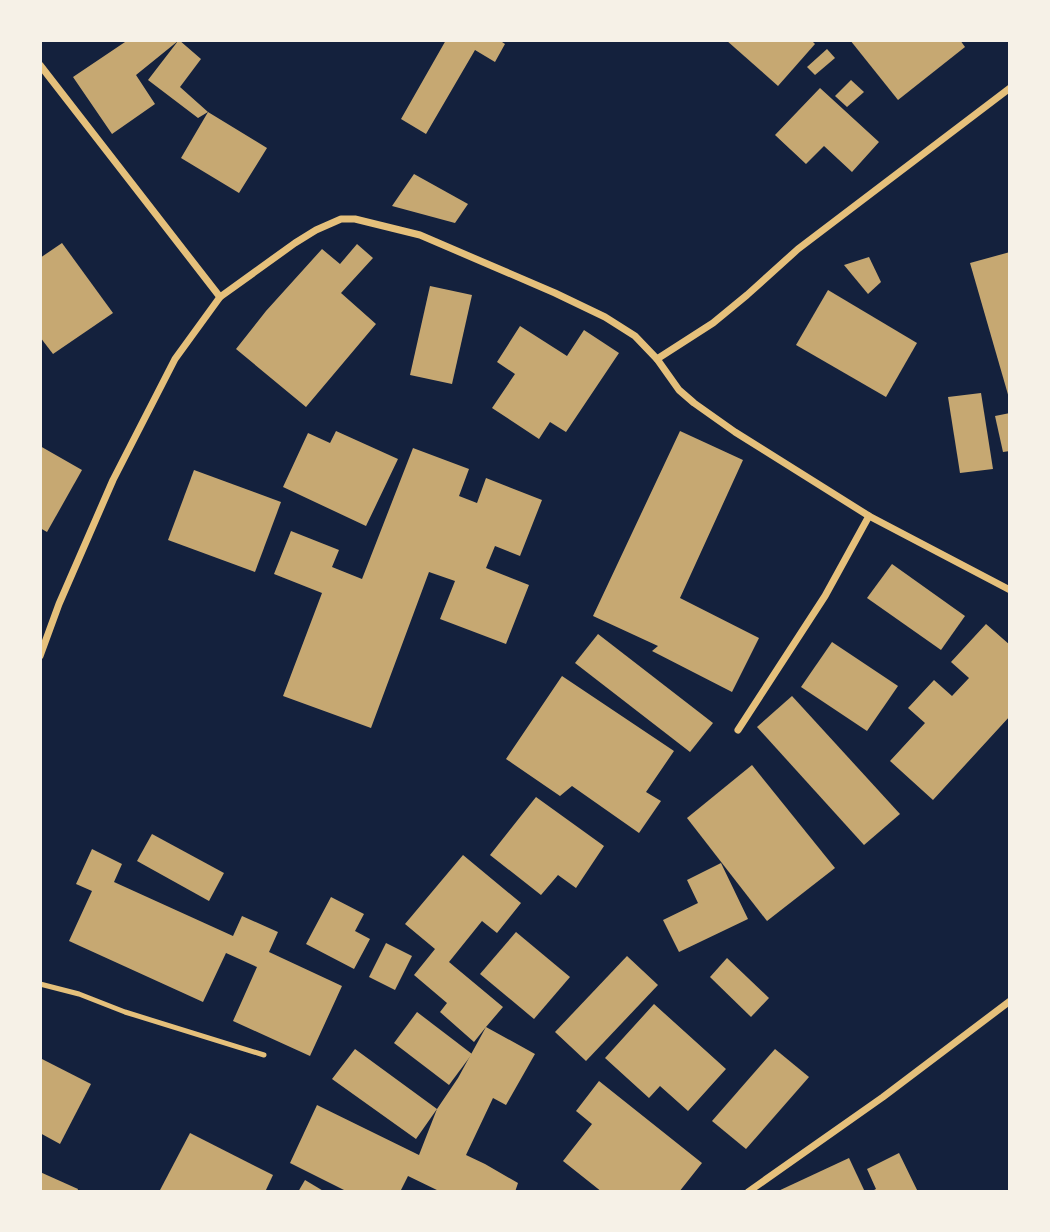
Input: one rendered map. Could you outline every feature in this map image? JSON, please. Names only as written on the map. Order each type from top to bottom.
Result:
[{"type":"street","points":[[40,65],[220,297]]},
{"type":"street","points":[[657,359],[713,323],[797,249],[1010,88]]},
{"type":"street","points":[[40,656],[59,604],[113,480],[176,359],[220,297],[316,230],[341,219],[355,219],[420,235],[605,317],[635,336],[657,359],[679,390],[735,432],[869,516],[1010,590]]},
{"type":"street","points":[[738,730],[825,596],[869,516]]},
{"type":"street","points":[[748,1192],[883,1097],[1010,1001]]},
{"type":"lane","points":[[40,984],[79,994],[125,1012],[264,1055]]},
{"type":"building","points":[[128,40],[179,40],[201,59],[180,87],[208,112],[198,118],[148,80],[178,41],[136,75],[155,104],[112,134],[73,77]]},
{"type":"building","points":[[446,40],[499,40],[505,44],[495,62],[475,50],[426,134],[401,119]]},
{"type":"building","points":[[726,40],[811,40],[815,44],[778,86]]},
{"type":"building","points":[[850,40],[960,40],[965,47],[898,100]]},
{"type":"building","points":[[827,49],[835,58],[815,75],[807,67]]},
{"type":"building","points":[[851,80],[864,92],[847,107],[835,96]]},
{"type":"building","points":[[820,88],[879,142],[852,172],[824,146],[806,164],[775,135]]},
{"type":"building","points":[[208,112],[267,148],[239,193],[181,158]]},
{"type":"building","points":[[414,174],[468,204],[455,223],[392,206]]},
{"type":"building","points":[[62,243],[113,313],[53,354],[40,337],[40,258]]},
{"type":"building","points":[[357,244],[373,258],[341,293],[376,324],[306,407],[236,349],[322,249],[340,264]]},
{"type":"building","points":[[1010,252],[1010,398],[1009,398],[970,263]]},
{"type":"building","points":[[869,257],[881,282],[868,294],[844,265]]},
{"type":"building","points":[[430,286],[472,295],[452,384],[410,375]]},
{"type":"building","points":[[828,290],[917,343],[886,397],[796,345]]},
{"type":"building","points":[[520,326],[567,356],[584,330],[619,353],[566,432],[550,422],[539,439],[492,408],[515,374],[497,362]]},
{"type":"building","points":[[981,393],[993,469],[960,473],[948,397]]},
{"type":"building","points":[[1010,413],[1010,451],[1003,452],[995,416]]},
{"type":"building","points":[[336,431],[398,459],[366,526],[283,487],[308,433],[330,443]]},
{"type":"building","points":[[680,431],[743,460],[680,598],[759,638],[732,692],[652,651],[658,646],[593,616]]},
{"type":"building","points":[[40,446],[82,470],[47,532],[40,528]]},
{"type":"building","points":[[413,448],[469,469],[459,496],[477,503],[486,478],[542,500],[520,556],[495,546],[486,568],[529,585],[506,644],[440,619],[455,581],[429,572],[371,728],[283,696],[322,593],[274,574],[291,531],[339,550],[332,567],[362,579]]},
{"type":"building","points":[[194,470],[281,502],[255,572],[168,540]]},
{"type":"building","points":[[892,564],[965,616],[941,650],[867,598]]},
{"type":"building","points":[[986,624],[1010,645],[1010,716],[933,800],[890,761],[925,723],[908,708],[934,680],[952,696],[969,678],[951,662]]},
{"type":"building","points":[[598,634],[713,723],[690,752],[575,663]]},
{"type":"building","points":[[832,642],[898,686],[867,731],[801,687]]},
{"type":"building","points":[[562,676],[674,751],[646,792],[661,801],[639,833],[572,786],[560,796],[506,759]]},
{"type":"building","points":[[792,696],[900,814],[864,845],[757,727]]},
{"type":"building","points":[[752,765],[835,868],[767,921],[687,818]]},
{"type":"building","points":[[536,797],[604,846],[576,888],[558,875],[541,895],[490,855]]},
{"type":"building","points":[[152,834],[224,873],[209,901],[137,861]]},
{"type":"building","points":[[92,849],[122,864],[114,882],[233,936],[242,916],[278,932],[269,952],[342,986],[310,1056],[233,1021],[257,967],[226,953],[203,1002],[69,941],[92,891],[76,884]]},
{"type":"building","points":[[463,855],[521,903],[497,933],[482,921],[449,962],[503,1007],[474,1042],[440,1012],[447,1003],[414,975],[435,949],[405,924]]},
{"type":"building","points":[[721,863],[748,919],[679,952],[663,920],[698,903],[687,880]]},
{"type":"building","points":[[331,897],[364,914],[355,931],[370,939],[354,969],[306,944]]},
{"type":"building","points":[[516,932],[570,977],[534,1019],[480,974]]},
{"type":"building","points":[[386,943],[412,956],[395,990],[369,977]]},
{"type":"building","points":[[627,956],[658,985],[586,1061],[555,1032]]},
{"type":"building","points":[[727,958],[769,998],[751,1017],[710,977]]},
{"type":"building","points":[[654,1004],[726,1069],[688,1111],[660,1086],[649,1098],[605,1058]]},
{"type":"building","points":[[417,1012],[472,1054],[449,1085],[394,1043]]},
{"type":"building","points":[[486,1027],[535,1054],[506,1105],[493,1098],[466,1155],[518,1183],[515,1192],[441,1192],[408,1176],[400,1192],[348,1192],[290,1163],[317,1105],[419,1155],[437,1109],[458,1078]]},
{"type":"building","points":[[355,1049],[437,1109],[416,1139],[332,1079]]},
{"type":"building","points":[[775,1049],[809,1077],[746,1149],[712,1121]]},
{"type":"building","points":[[40,1058],[91,1084],[60,1144],[40,1133]]},
{"type":"building","points":[[599,1081],[702,1163],[679,1192],[602,1192],[563,1161],[592,1124],[576,1111]]},
{"type":"building","points":[[190,1133],[273,1175],[265,1192],[159,1192]]},
{"type":"building","points":[[899,1153],[918,1192],[870,1192],[876,1189],[867,1169]]},
{"type":"building","points":[[849,1158],[865,1192],[776,1192]]},
{"type":"building","points":[[40,1172],[78,1189],[77,1192],[40,1192]]},
{"type":"building","points":[[305,1180],[325,1192],[298,1192]]}]
